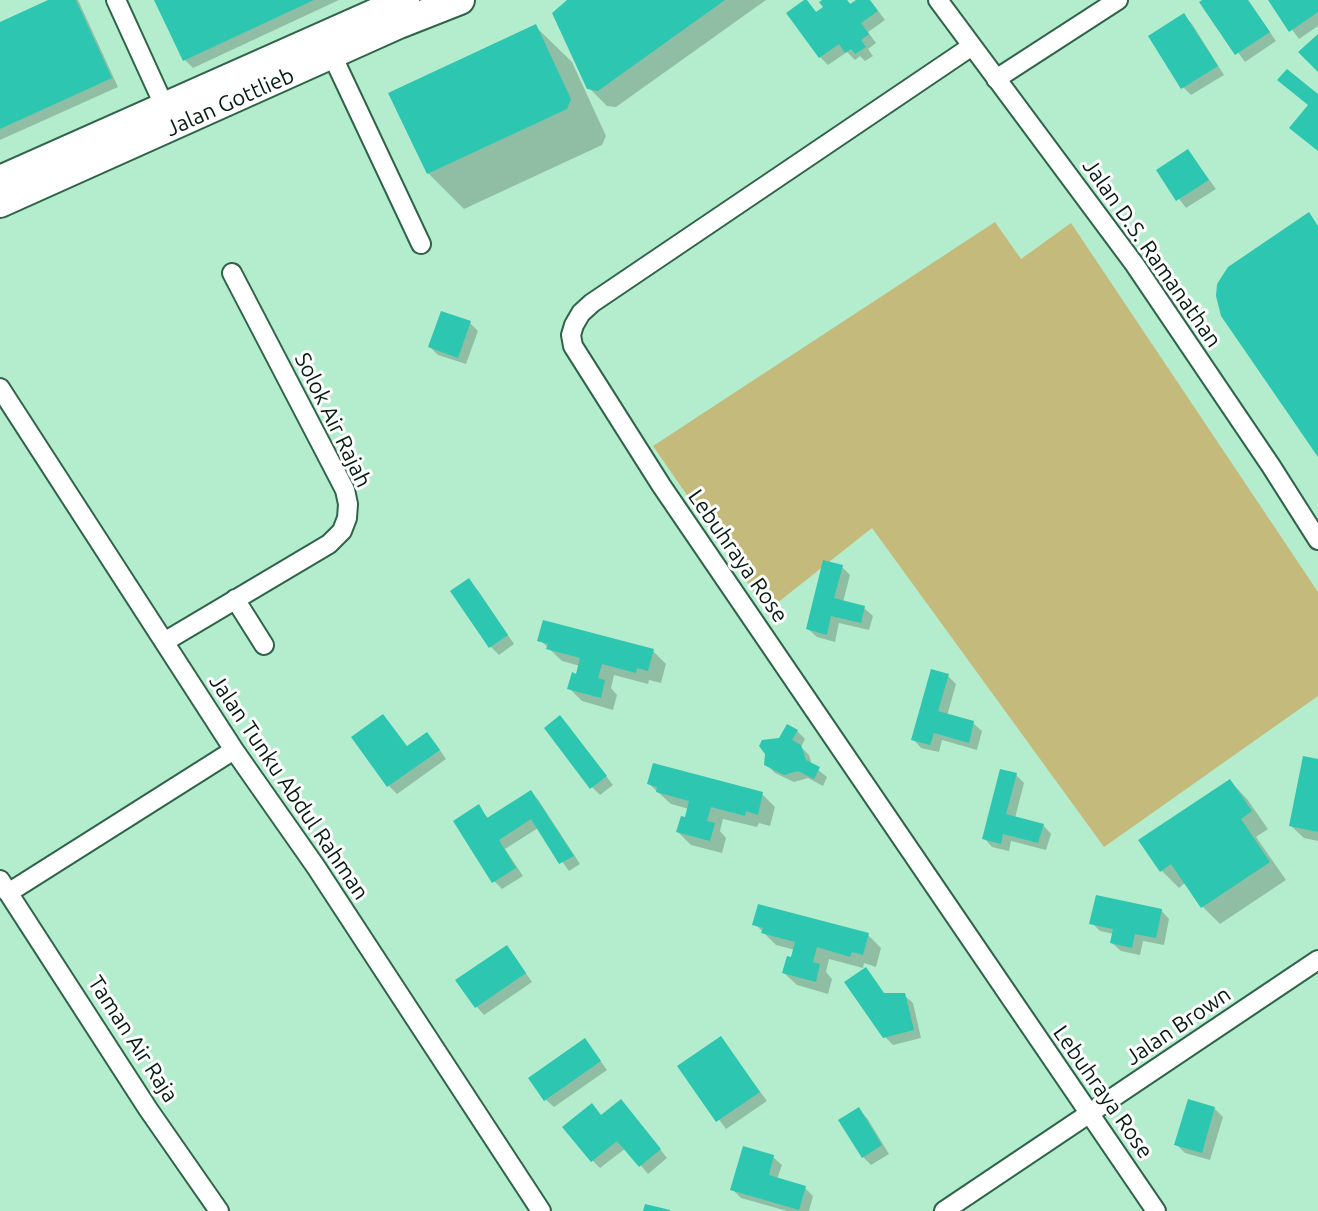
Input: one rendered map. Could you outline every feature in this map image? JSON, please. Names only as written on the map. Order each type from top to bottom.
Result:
[{"type":"main road","name":"Jalan Gottlieb","points":[[0,203],[405,0]]},
{"type":"main road","name":"Jalan Gottlieb","points":[[0,180],[332,55],[460,0]]},
{"type":"street","points":[[116,0],[169,116]]},
{"type":"street","name":"Jalan D.S. Ramanathan","points":[[938,0],[1135,265],[1318,540]]},
{"type":"street","points":[[996,79],[1118,0]]},
{"type":"street","name":"Lebuhraya Rose","points":[[972,46],[592,303],[581,313],[571,335],[573,346],[661,485],[1156,1211]]},
{"type":"street","points":[[332,55],[421,244]]},
{"type":"street","name":"Solok Air Rajah","points":[[164,642],[329,544],[342,531],[348,504],[345,490],[232,273]]},
{"type":"street","name":"Jalan Tunku Abdul Rahman","points":[[0,388],[234,750],[316,867],[541,1211]]},
{"type":"street","points":[[235,599],[264,645]]},
{"type":"street","name":"Taman Air Raja","points":[[219,1211],[148,1109],[4,886],[234,750]]},
{"type":"street","name":"Jalan Brown","points":[[944,1211],[1318,960]]},
{"type":"shaded area","points":[[995,222],[1021,259],[1071,223],[1318,592],[1318,696],[1104,847],[872,528],[767,611],[653,446]]},
{"type":"building","points":[[48,0],[76,0],[112,78],[0,129],[0,22]]},
{"type":"building","points":[[154,0],[314,0],[183,61]]},
{"type":"building","points":[[567,0],[725,0],[598,91],[587,89],[552,13]]},
{"type":"building","points":[[804,0],[816,12],[823,7],[819,2],[822,0],[847,0],[850,4],[856,0],[870,0],[878,11],[861,23],[869,34],[861,40],[866,47],[855,54],[851,49],[845,53],[839,44],[819,58],[786,13]]},
{"type":"building","points":[[1248,0],[1270,32],[1235,55],[1199,2]]},
{"type":"building","points":[[1268,0],[1318,0],[1318,12],[1289,32]]},
{"type":"building","points":[[1184,13],[1218,66],[1181,89],[1148,36]]},
{"type":"building","points":[[536,24],[571,99],[567,109],[427,174],[388,93]]},
{"type":"building","points":[[1318,34],[1318,72],[1298,52]]},
{"type":"building","points":[[1287,69],[1318,94],[1318,151],[1289,128],[1308,105],[1277,80]]},
{"type":"building","points":[[1188,149],[1209,180],[1176,201],[1156,170]]},
{"type":"building","points":[[1309,212],[1318,226],[1318,457],[1221,316],[1216,296],[1217,284],[1228,267]]},
{"type":"building","points":[[441,311],[471,321],[458,358],[428,347]]},
{"type":"building","points":[[823,560],[843,565],[834,598],[865,606],[861,623],[831,616],[827,635],[806,629]]},
{"type":"building","points":[[469,578],[508,635],[489,648],[450,591]]},
{"type":"building","points":[[543,620],[654,649],[648,671],[637,668],[636,673],[602,664],[598,678],[605,680],[601,698],[567,689],[572,672],[576,674],[580,658],[546,649],[548,644],[537,641]]},
{"type":"building","points":[[931,669],[949,674],[938,711],[974,721],[969,743],[934,733],[930,745],[911,740]]},
{"type":"building","points":[[383,714],[407,746],[427,732],[440,750],[387,787],[351,737]]},
{"type":"building","points":[[560,715],[607,776],[590,789],[544,728]]},
{"type":"building","points":[[787,724],[798,730],[792,740],[801,745],[806,760],[820,767],[814,779],[798,771],[784,775],[764,765],[765,754],[759,746],[762,740],[779,738]]},
{"type":"building","points":[[1303,756],[1318,759],[1318,832],[1289,826]]},
{"type":"building","points":[[653,763],[763,792],[758,815],[746,811],[745,816],[711,807],[707,821],[715,823],[710,841],[676,832],[681,816],[685,817],[689,801],[656,792],[657,787],[647,784]]},
{"type":"building","points":[[1000,769],[1017,773],[1006,814],[1044,824],[1038,843],[1003,834],[1001,844],[982,839]]},
{"type":"building","points":[[1230,779],[1252,811],[1241,819],[1270,862],[1201,908],[1171,864],[1160,872],[1138,840]]},
{"type":"building","points":[[531,790],[574,856],[559,864],[531,819],[499,840],[516,868],[492,883],[453,821],[479,804],[487,818]]},
{"type":"building","points":[[1096,895],[1162,909],[1156,938],[1135,934],[1132,948],[1110,943],[1113,929],[1089,924]]},
{"type":"building","points":[[758,904],[869,933],[863,955],[852,952],[850,957],[817,947],[813,962],[820,964],[816,982],[782,973],[795,942],[761,933],[763,928],[752,925]]},
{"type":"building","points":[[507,945],[526,973],[475,1008],[455,980]]},
{"type":"building","points":[[866,967],[884,993],[905,993],[914,1030],[883,1038],[844,982]]},
{"type":"building","points":[[721,1036],[760,1092],[716,1122],[677,1066]]},
{"type":"building","points":[[585,1038],[601,1061],[544,1101],[528,1078]]},
{"type":"building","points":[[621,1099],[661,1149],[639,1167],[617,1141],[591,1162],[562,1127],[592,1103],[601,1115]]},
{"type":"building","points":[[1188,1099],[1215,1107],[1202,1153],[1174,1145]]},
{"type":"building","points":[[859,1107],[882,1145],[862,1158],[838,1120]]},
{"type":"building","points":[[743,1146],[774,1155],[769,1175],[806,1186],[799,1210],[730,1190]]},
{"type":"building","points":[[645,1204],[670,1210],[670,1211],[643,1211]]}]
